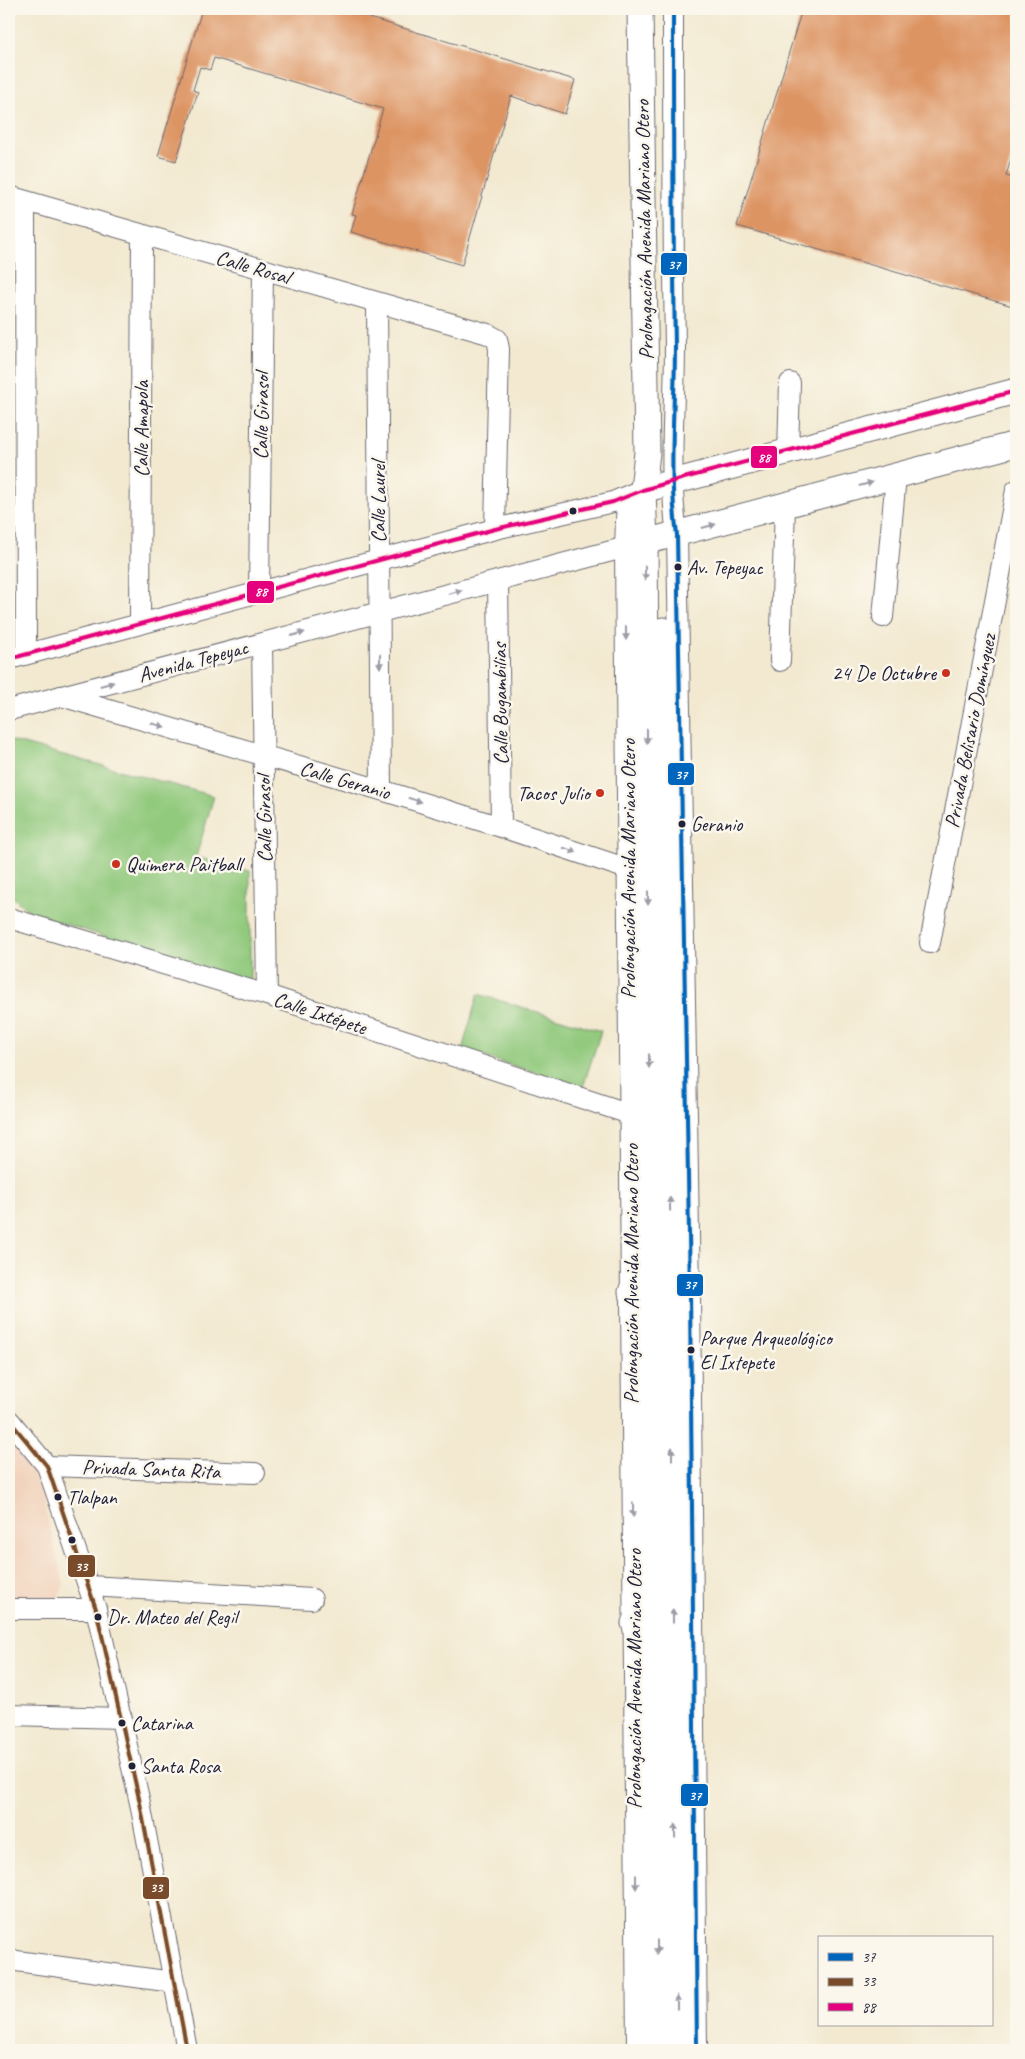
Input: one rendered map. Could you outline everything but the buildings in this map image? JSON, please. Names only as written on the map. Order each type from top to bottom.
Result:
[{"type":"main road","name":"Prolongación Avenida Mariano Otero","points":[[640,9],[648,452],[652,540],[666,1880]]},
{"type":"main road","points":[[650,488],[1016,392]]},
{"type":"main road","name":"Avenida Tepeyac","points":[[652,540],[1016,444]]},
{"type":"main road","points":[[660,1239],[690,1292]]},
{"type":"main road","points":[[632,1292],[660,1239]]},
{"type":"main road","points":[[634,1623],[664,1679]]},
{"type":"main road","points":[[664,1679],[692,1629]]},
{"type":"main road","points":[[658,2050],[666,1880]]},
{"type":"main road","points":[[666,1880],[677,2050]]},
{"type":"street","name":"Prolongación Avenida Mariano Otero","points":[[673,9],[672,260],[675,347],[650,488],[690,1292],[697,2050]]},
{"type":"street","points":[[17,199],[17,656],[650,488]]},
{"type":"street","name":"Calle Rosal","points":[[17,199],[488,334],[497,339],[499,349],[495,529]]},
{"type":"street","name":"Calle Amapola","points":[[140,623],[142,235]]},
{"type":"street","name":"Calle Girasol","points":[[259,591],[263,270]]},
{"type":"street","name":"Calle Laurel","points":[[377,303],[381,790]]},
{"type":"street","points":[[788,452],[790,383]]},
{"type":"street","points":[[883,617],[896,476]]},
{"type":"street","name":"Privada Belisario Domínguez","points":[[930,943],[1016,490]]},
{"type":"street","points":[[780,661],[785,505]]},
{"type":"street","name":"Prolongación Avenida Mariano Otero","points":[[637,2050],[628,869],[652,540]]},
{"type":"street","name":"Avenida Tepeyac","points":[[9,710],[652,540]]},
{"type":"street","name":"Calle Bugambilias","points":[[498,581],[501,827]]},
{"type":"street","name":"Calle Girasol","points":[[262,643],[268,995]]},
{"type":"street","name":"Calle Geranio","points":[[61,696],[381,790],[628,869]]},
{"type":"street","name":"Calle Ixtépete","points":[[9,918],[268,995],[630,1114]]},
{"type":"street","points":[[9,1420],[47,1466],[96,1610],[140,1803],[185,2042]]},
{"type":"street","name":"Privada Santa Rita","points":[[47,1466],[255,1473]]},
{"type":"street","points":[[89,1586],[312,1599]]},
{"type":"street","points":[[9,1610],[96,1610]]},
{"type":"street","points":[[9,1715],[122,1718]]},
{"type":"street","points":[[9,1960],[173,1982]]},
{"type":"shaded area","points":[[9,1434],[30,1465],[43,1499],[64,1585],[54,1606],[9,1606]]},
{"type":"green space","name":"Quimera Paitball","points":[[9,740],[214,796],[196,857],[250,871],[250,983],[31,913],[9,894]]},
{"type":"green space","points":[[478,994],[601,1031],[583,1087],[462,1050]]},
{"type":"transit line","name":"37","points":[[673,9],[675,346],[672,464],[677,535],[690,1292],[697,2050]]},
{"type":"transit line","name":"88","points":[[9,659],[495,529],[613,502],[643,490],[684,478],[1016,391]]},
{"type":"transit line","name":"33","points":[[9,1420],[47,1466],[96,1609],[140,1803],[187,2050]]},
{"type":"place","name":"Av. Tepeyac","points":[[678,567]]},
{"type":"place","name":"24 De Octubre","points":[[946,673]]},
{"type":"place","name":"Tacos Julio","points":[[600,793]]},
{"type":"place","name":"Geranio","points":[[682,824]]},
{"type":"place","name":"Quimera Paitball","points":[[116,864]]},
{"type":"place","name":"Parque Arqueológico El Ixtepete","points":[[691,1350]]},
{"type":"place","name":"Tlalpan","points":[[58,1497]]},
{"type":"place","name":"Dr. Mateo del Regil","points":[[98,1617]]},
{"type":"place","name":"Catarina","points":[[122,1723]]},
{"type":"place","name":"Santa Rosa","points":[[132,1766]]}]
